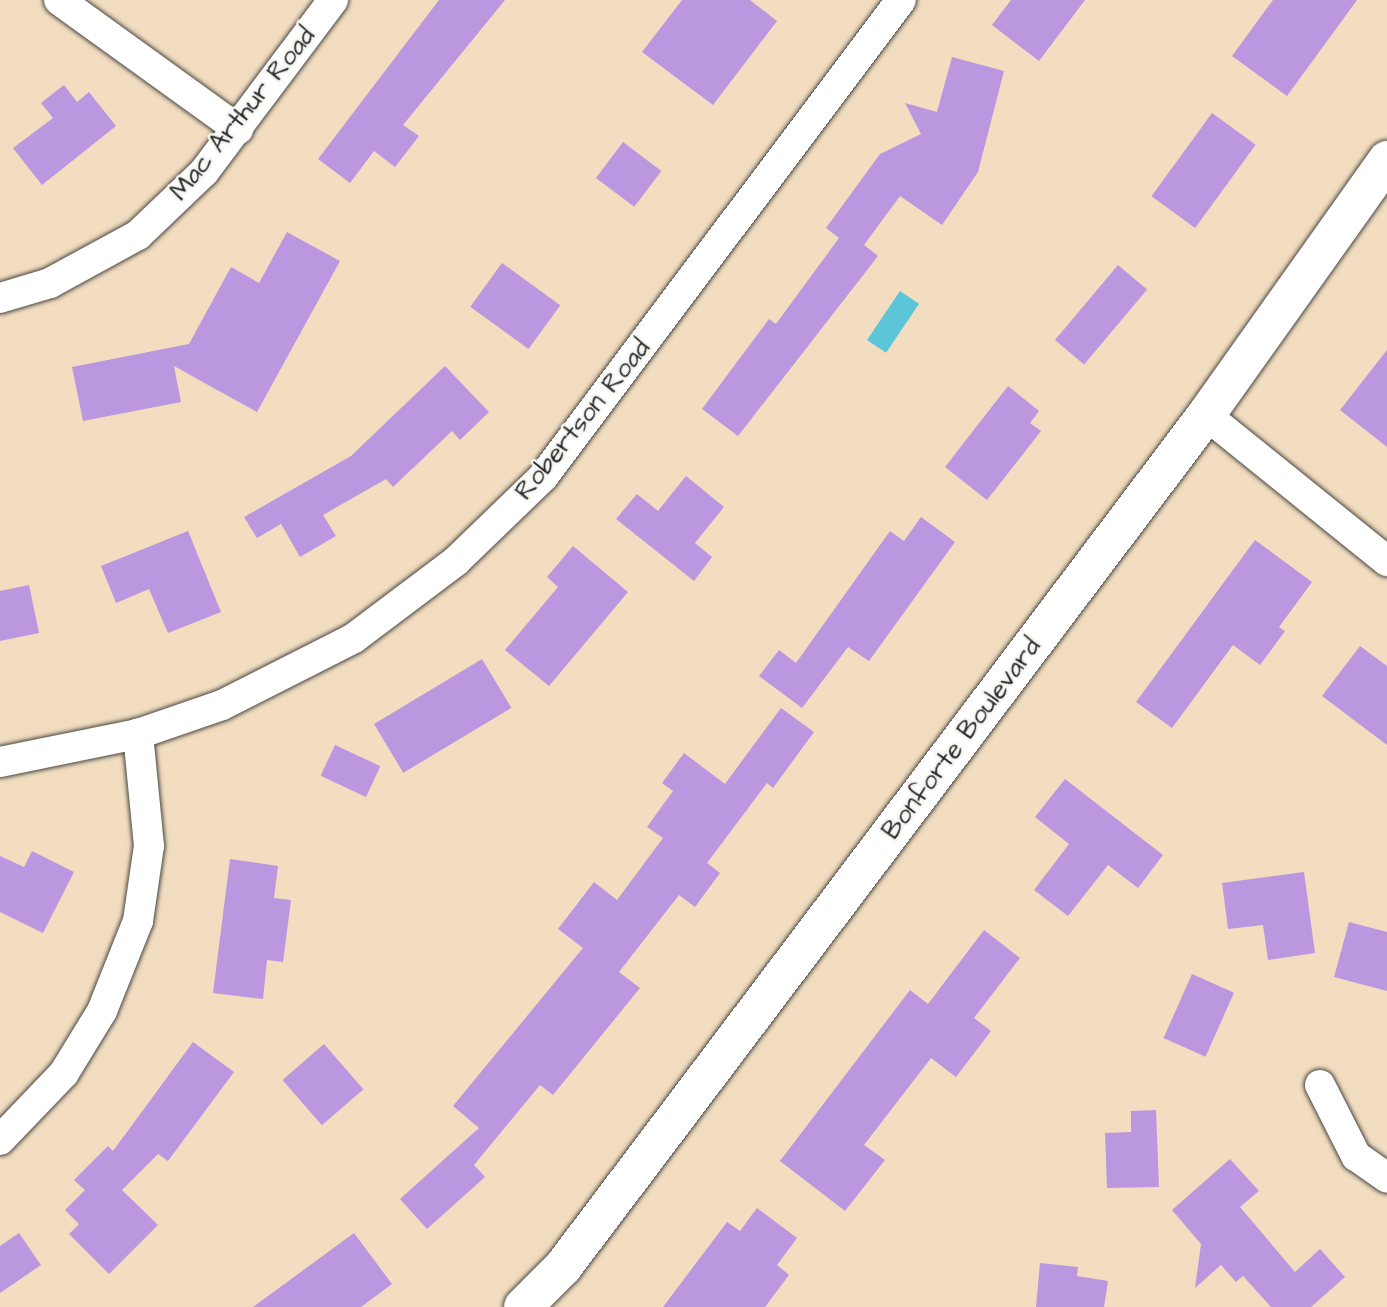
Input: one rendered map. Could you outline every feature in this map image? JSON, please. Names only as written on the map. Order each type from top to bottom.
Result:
[{"type":"main road","name":"Bonforte Boulevard","points":[[523,1307],[563,1267],[1206,415],[1387,160]]},
{"type":"street","points":[[59,0],[238,129]]},
{"type":"street","name":"Mac Arthur Road","points":[[0,298],[50,283],[138,234],[204,172],[333,0]]},
{"type":"street","name":"Robertson Road","points":[[0,762],[138,734],[222,705],[354,638],[456,561],[543,477],[901,0]]},
{"type":"street","points":[[1206,415],[1387,561]]},
{"type":"street","points":[[0,1140],[64,1073],[102,1011],[138,921],[149,846],[138,734]]},
{"type":"street","points":[[1320,1085],[1356,1157],[1387,1178]]},
{"type":"water","points":[[900,291],[919,304],[886,353],[867,340]]},
{"type":"building","points":[[439,0],[505,0],[403,125],[419,136],[395,167],[374,151],[350,183],[318,159]]},
{"type":"building","points":[[682,0],[750,0],[777,21],[713,105],[642,52]]},
{"type":"building","points":[[1011,0],[1085,0],[1039,61],[992,25]]},
{"type":"building","points":[[1273,0],[1357,0],[1287,96],[1232,56]]},
{"type":"building","points":[[952,57],[1004,71],[978,172],[942,225],[900,196],[864,245],[878,256],[738,436],[702,409],[769,319],[776,324],[839,238],[826,228],[880,154],[921,134],[905,103],[937,112]]},
{"type":"building","points":[[64,85],[77,102],[89,92],[116,126],[42,185],[13,148],[53,118],[41,103]]},
{"type":"building","points":[[1212,113],[1256,145],[1195,228],[1151,196]]},
{"type":"building","points":[[623,142],[661,171],[634,207],[596,178]]},
{"type":"building","points":[[287,232],[340,261],[257,412],[174,366],[181,402],[83,421],[72,367],[189,344],[231,267],[259,283]]},
{"type":"building","points":[[502,263],[560,305],[529,349],[470,307]]},
{"type":"building","points":[[1118,265],[1147,289],[1084,364],[1055,340]]},
{"type":"building","points":[[1387,350],[1387,447],[1340,410]]},
{"type":"building","points":[[445,366],[489,412],[460,440],[452,431],[393,487],[386,479],[323,515],[336,536],[300,557],[281,524],[257,538],[244,517],[351,456]]},
{"type":"building","points":[[1008,386],[1039,411],[1030,423],[1041,431],[987,500],[945,467]]},
{"type":"building","points":[[686,476],[724,507],[695,543],[712,557],[694,581],[616,519],[637,494],[658,511]]},
{"type":"building","points":[[921,517],[955,542],[869,661],[848,647],[802,708],[759,676],[779,650],[796,663],[890,531],[904,541]]},
{"type":"building","points":[[188,531],[221,612],[168,633],[149,589],[116,603],[101,566]]},
{"type":"building","points":[[1255,540],[1312,582],[1279,627],[1285,631],[1260,665],[1233,645],[1172,728],[1136,702]]},
{"type":"building","points":[[573,546],[628,592],[549,686],[505,650],[558,587],[547,577]]},
{"type":"building","points":[[29,585],[39,633],[0,641],[0,591]]},
{"type":"building","points":[[1360,646],[1387,666],[1387,745],[1322,696]]},
{"type":"building","points":[[482,659],[511,708],[403,773],[374,724]]},
{"type":"building","points":[[781,708],[814,732],[773,788],[767,783],[707,863],[720,873],[695,907],[679,895],[619,972],[640,988],[553,1095],[540,1085],[474,1165],[485,1177],[427,1229],[400,1199],[479,1128],[453,1106],[583,948],[558,929],[594,882],[617,900],[663,838],[647,827],[673,791],[662,783],[684,753],[725,784]]},
{"type":"building","points":[[335,745],[380,766],[366,797],[321,776]]},
{"type":"building","points":[[1065,779],[1163,855],[1138,888],[1108,865],[1068,916],[1034,890],[1069,844],[1035,817]]},
{"type":"building","points":[[32,851],[74,872],[43,933],[0,912],[0,856],[24,867]]},
{"type":"building","points":[[230,859],[278,866],[274,898],[291,900],[283,962],[267,960],[263,999],[213,993]]},
{"type":"building","points":[[1304,872],[1315,953],[1268,960],[1263,925],[1228,929],[1222,883]]},
{"type":"building","points":[[1349,922],[1387,932],[1387,991],[1334,977]]},
{"type":"building","points":[[984,930],[1020,958],[974,1018],[991,1031],[956,1077],[931,1058],[864,1145],[885,1160],[845,1211],[780,1161],[910,990],[928,1004]]},
{"type":"building","points":[[1192,974],[1234,993],[1206,1057],[1164,1038]]},
{"type":"building","points":[[193,1042],[234,1072],[168,1161],[158,1154],[122,1190],[158,1225],[109,1274],[69,1234],[79,1224],[65,1210],[85,1190],[74,1180],[108,1146],[113,1151]]},
{"type":"building","points":[[324,1044],[363,1089],[322,1125],[282,1080]]},
{"type":"building","points":[[1156,1110],[1159,1187],[1107,1188],[1105,1133],[1131,1132],[1131,1111]]},
{"type":"building","points":[[1230,1159],[1259,1191],[1240,1207],[1295,1272],[1320,1249],[1345,1277],[1311,1307],[1271,1307],[1243,1276],[1236,1282],[1221,1265],[1195,1288],[1201,1244],[1172,1210]]},
{"type":"building","points":[[757,1208],[797,1238],[777,1265],[789,1275],[765,1307],[663,1307],[727,1222],[740,1231]]},
{"type":"building","points":[[19,1233],[41,1265],[0,1293],[0,1246]]},
{"type":"building","points":[[354,1233],[392,1284],[361,1307],[253,1307]]},
{"type":"building","points":[[1040,1263],[1078,1267],[1077,1276],[1108,1281],[1104,1307],[1036,1307]]}]
